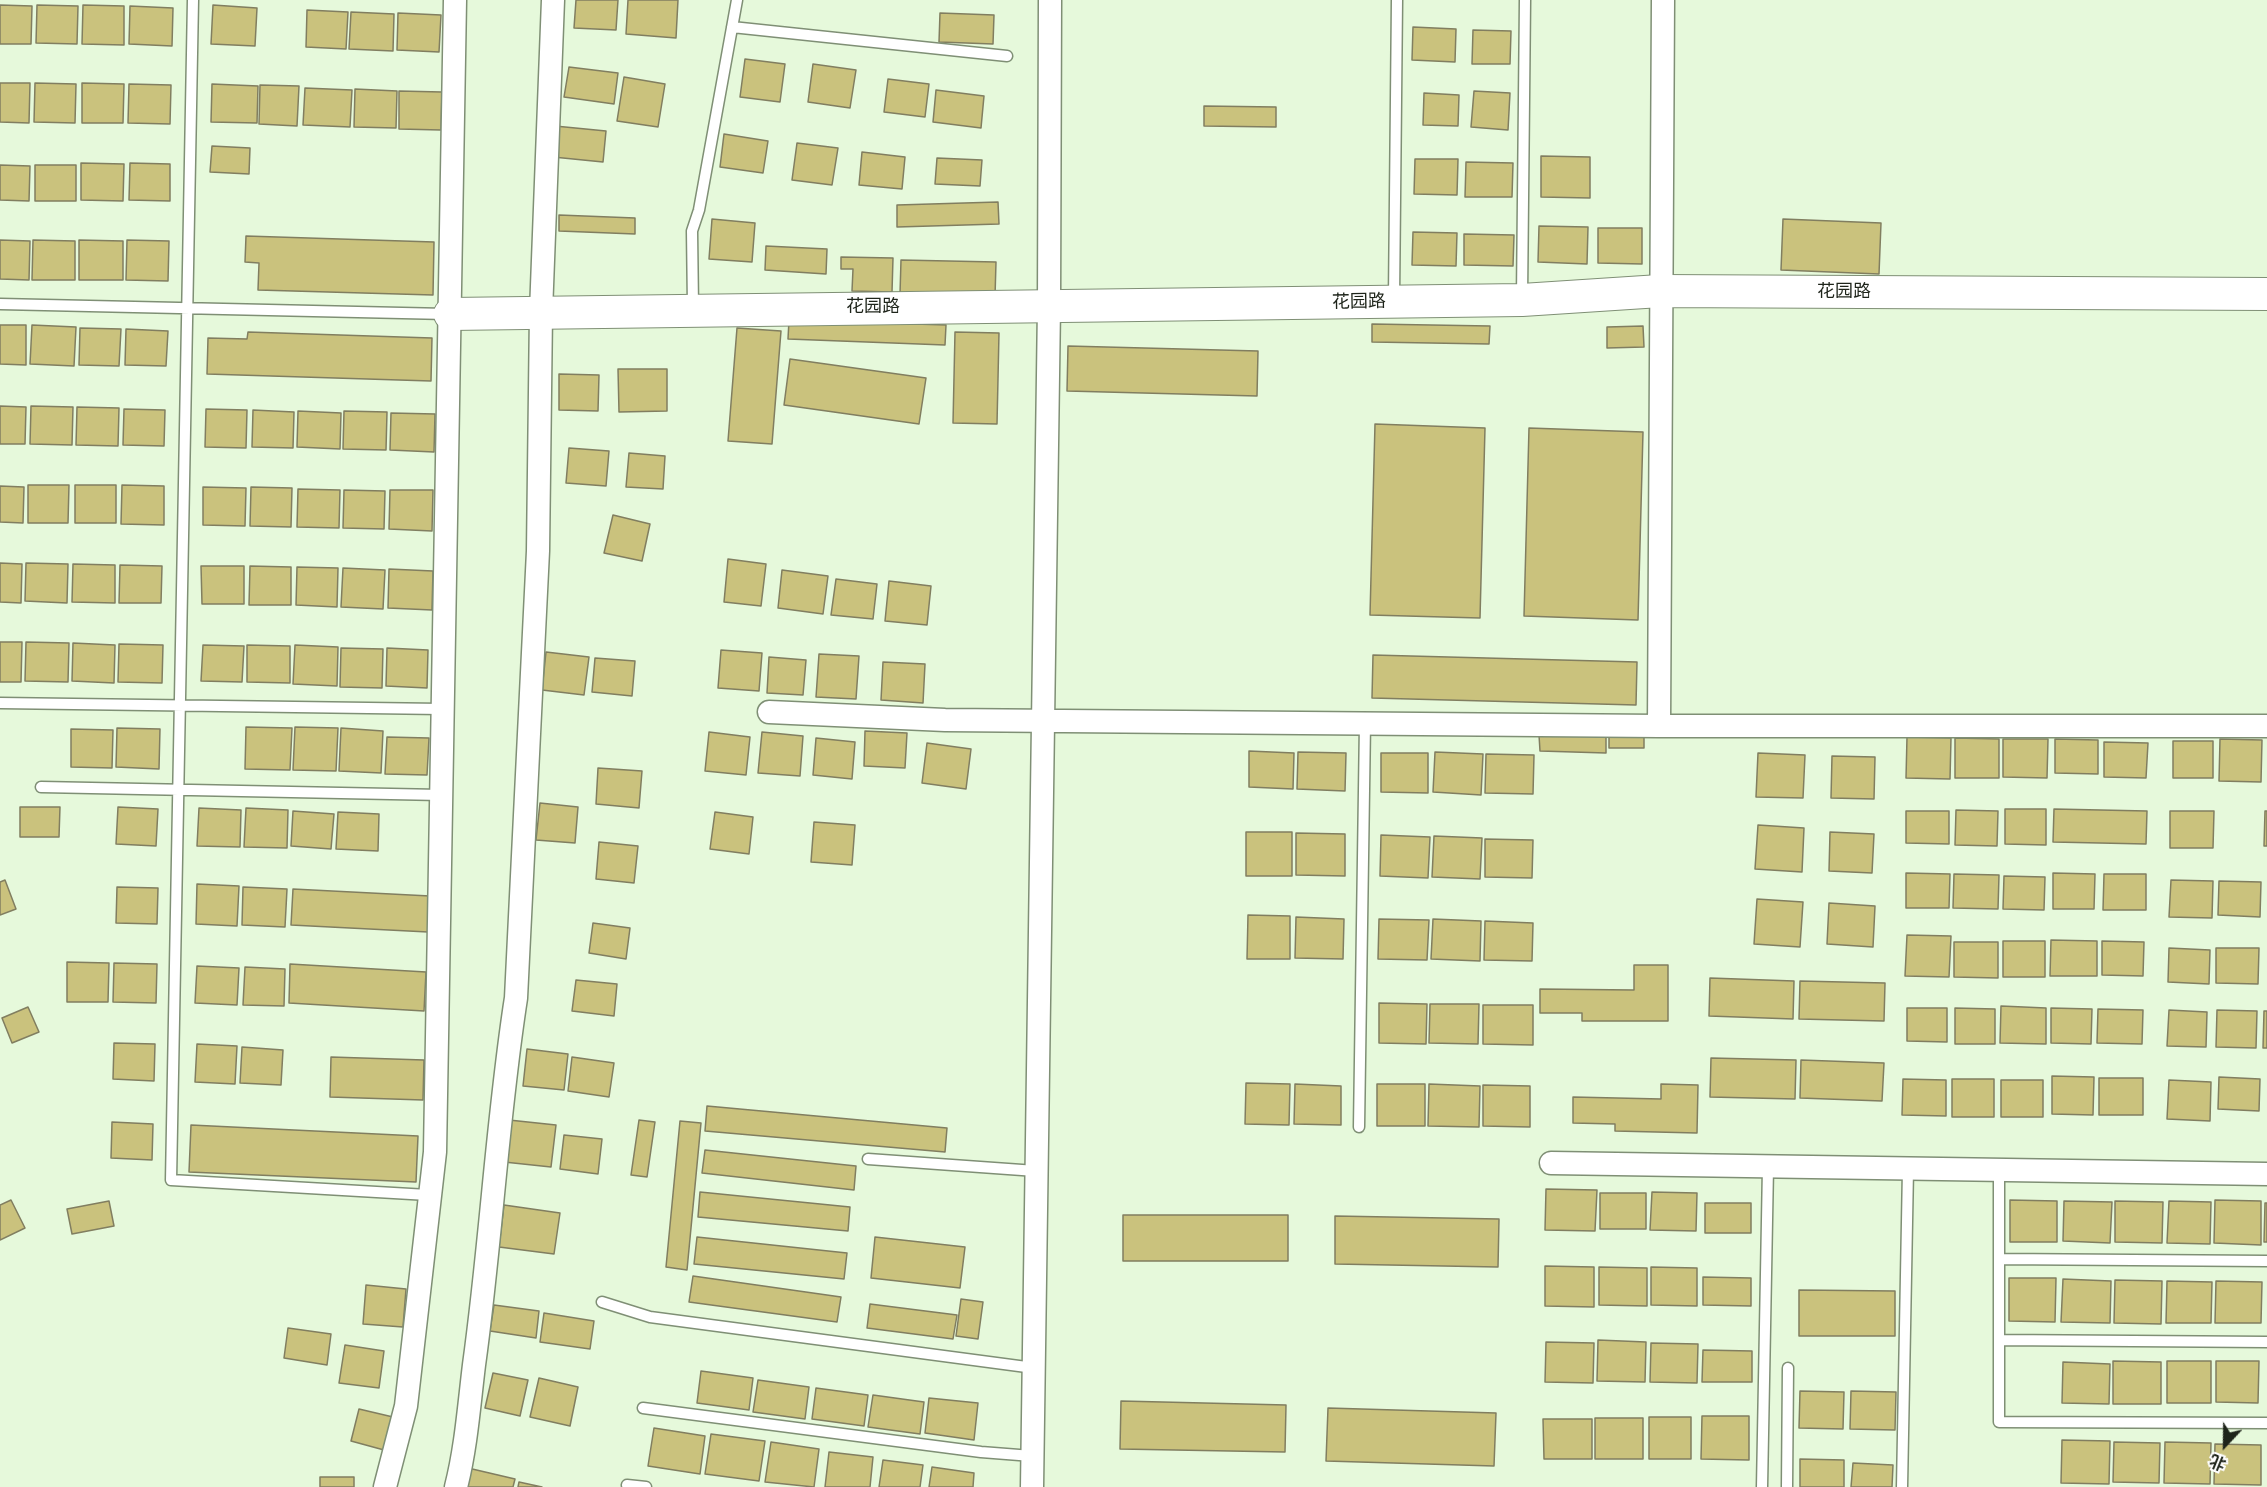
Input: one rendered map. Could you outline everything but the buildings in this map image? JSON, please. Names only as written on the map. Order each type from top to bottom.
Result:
[{"type":"street","points":[[385,1487],[406,1406],[428,1195],[435,1152],[455,0]]},
{"type":"street","points":[[456,1487],[484,1296],[494,1171],[516,998],[538,551],[541,312],[553,0]]},
{"type":"street","points":[[1032,1487],[1049,306],[1050,0]]},
{"type":"street","points":[[1659,726],[1662,0]]},
{"type":"street","name":"花园路","points":[[450,314],[693,309],[1522,300],[1660,291],[2267,294]]},
{"type":"street","points":[[769,712],[945,720],[1043,721],[1659,726],[2267,726]]},
{"type":"street","points":[[1551,1163],[2267,1174]]},
{"type":"lane","points":[[193,0],[171,1180],[428,1195]]},
{"type":"lane","points":[[693,309],[692,231],[699,210],[738,0]]},
{"type":"lane","points":[[1394,302],[1397,0]]},
{"type":"lane","points":[[1522,300],[1525,0]]},
{"type":"lane","points":[[732,27],[1007,56]]},
{"type":"lane","points":[[0,304],[450,314]]},
{"type":"lane","points":[[0,703],[442,709]]},
{"type":"lane","points":[[1359,1127],[1365,723]]},
{"type":"lane","points":[[41,787],[441,795]]},
{"type":"lane","points":[[868,1159],[1036,1171]]},
{"type":"lane","points":[[1762,1487],[1768,1167]]},
{"type":"lane","points":[[1902,1487],[1908,1169]]},
{"type":"lane","points":[[1999,1171],[1999,1422],[2267,1423]]},
{"type":"lane","points":[[1999,1259],[2267,1261]]},
{"type":"lane","points":[[602,1302],[650,1317],[1034,1368]]},
{"type":"lane","points":[[1999,1340],[2267,1342]]},
{"type":"lane","points":[[1787,1487],[1788,1368]]},
{"type":"lane","points":[[643,1408],[981,1452],[1032,1456]]},
{"type":"lane","points":[[627,1485],[646,1487]]}]
